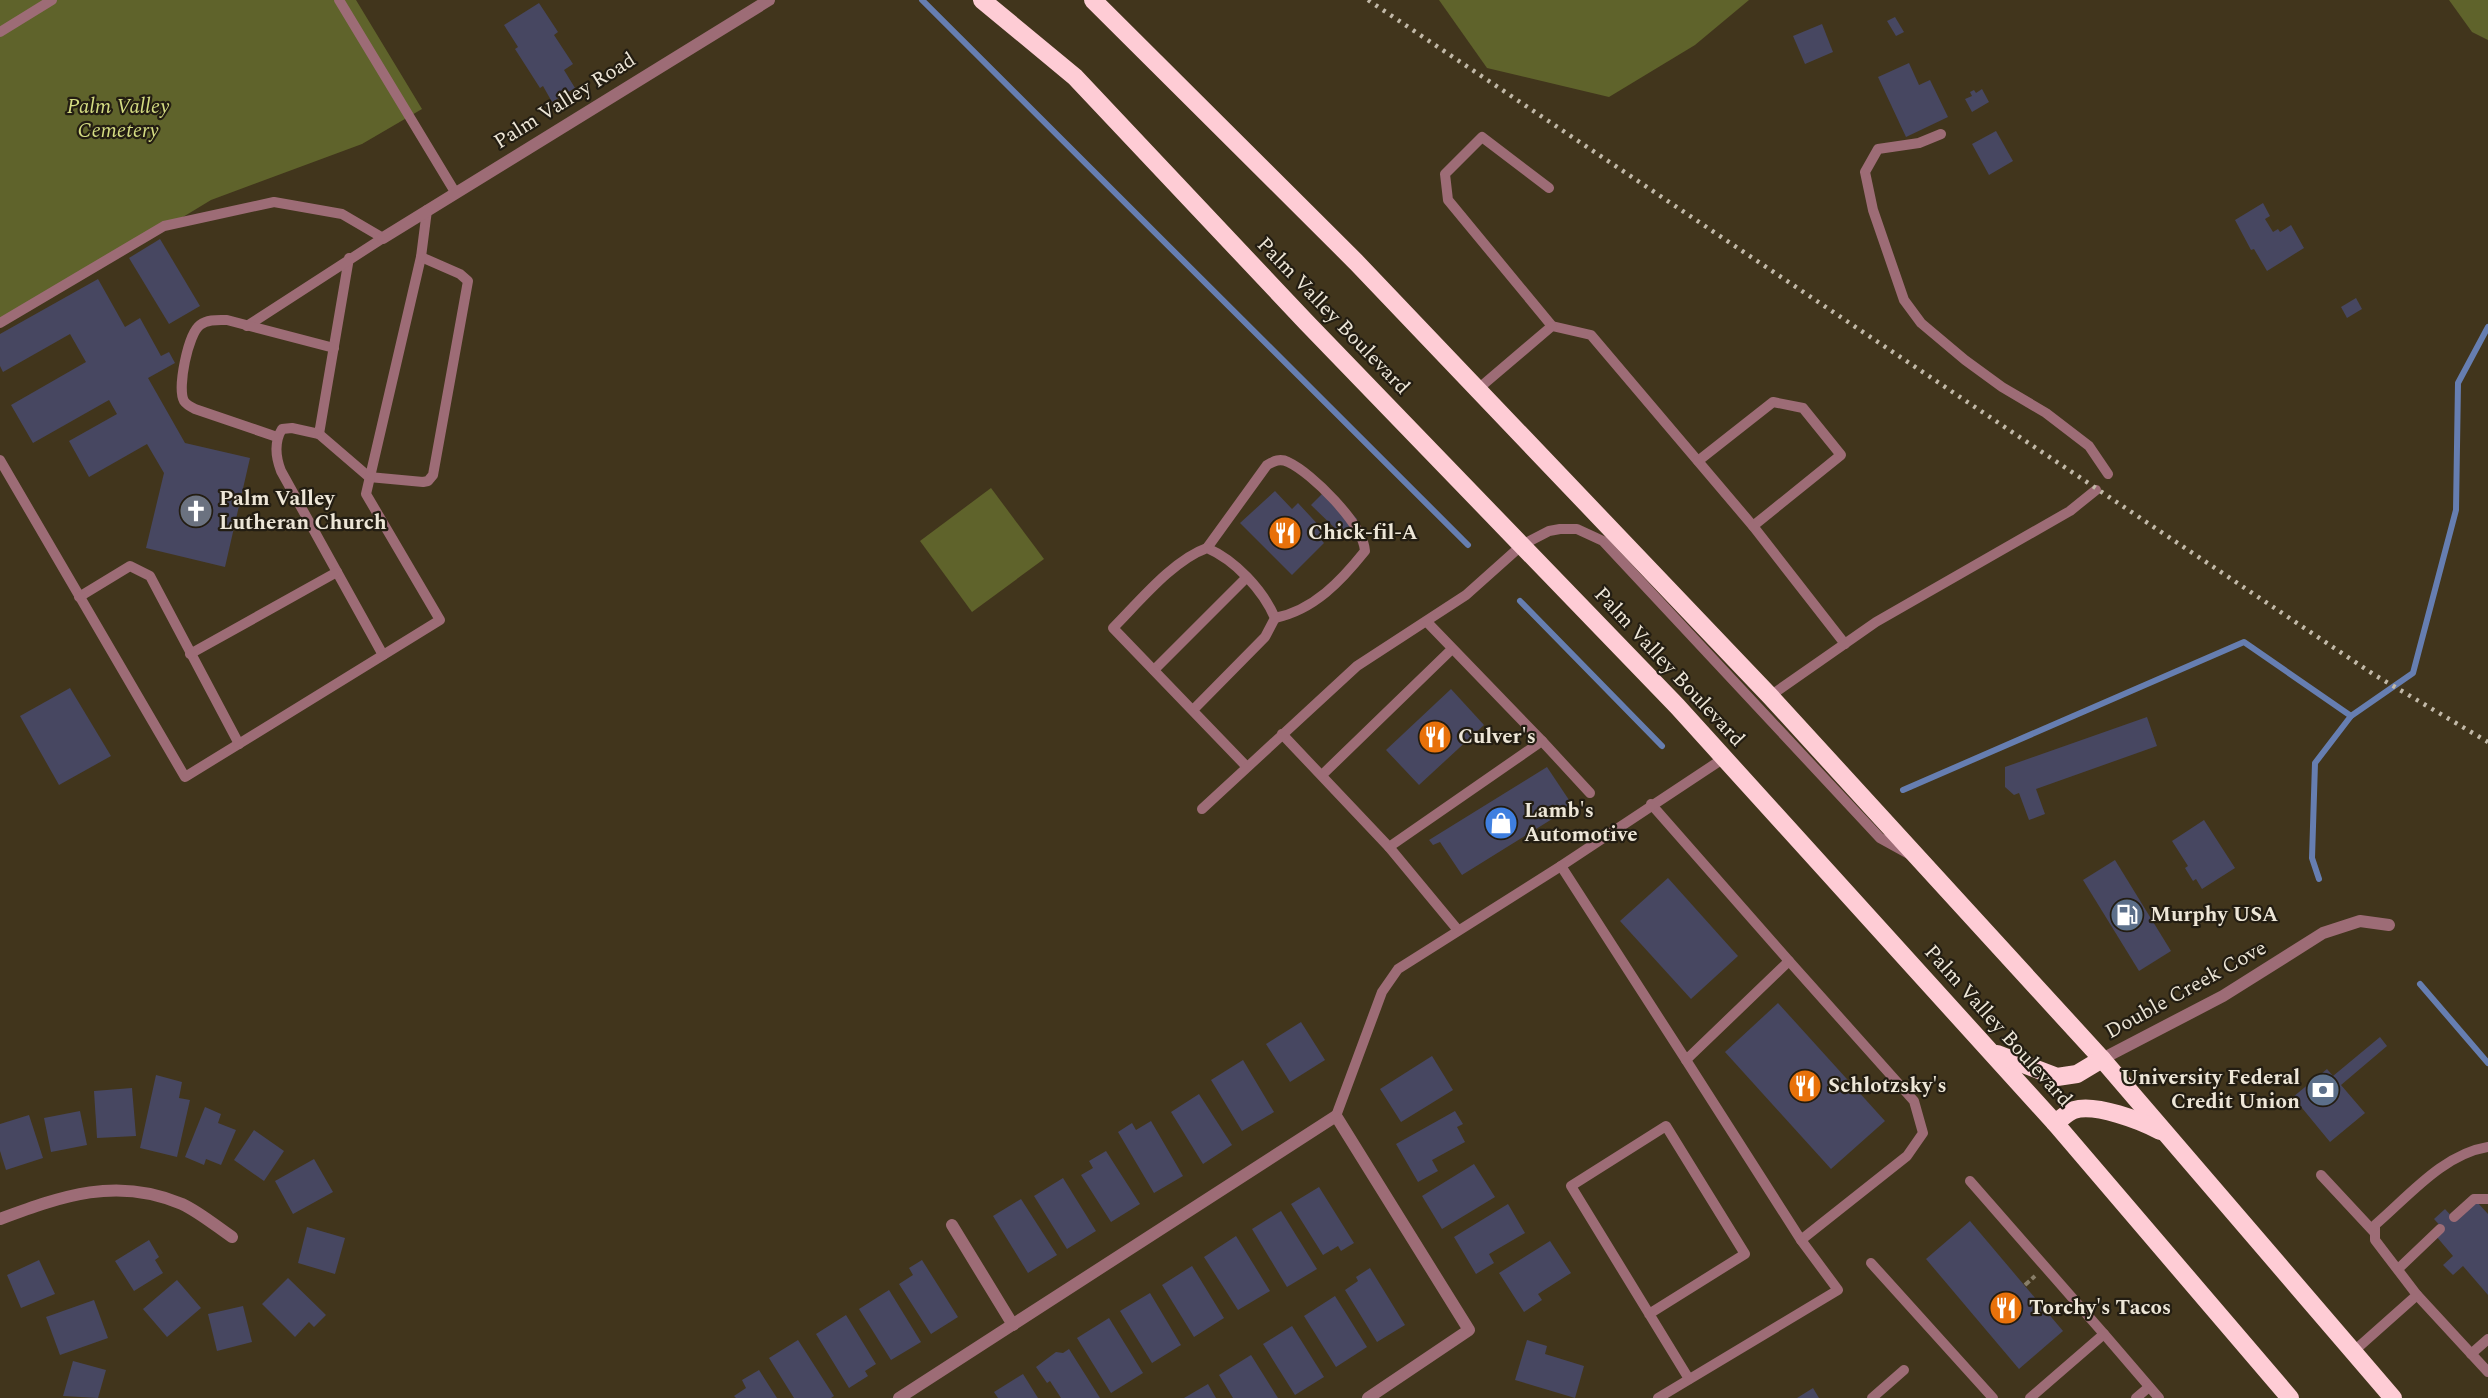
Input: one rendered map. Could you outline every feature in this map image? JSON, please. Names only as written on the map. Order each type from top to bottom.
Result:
[{"type":"highway","name":"Palm Valley Boulevard","points":[[982,0],[1075,77],[1724,758],[2055,1123],[2290,1398]]},
{"type":"highway","points":[[1093,0],[1340,245],[1770,696],[2102,1059],[2393,1398]]},
{"type":"highway","points":[[1990,1051],[2057,1077],[2077,1074],[2102,1059]]},
{"type":"highway","points":[[2055,1123],[2075,1110],[2098,1110],[2145,1123],[2169,1137]]},
{"type":"street","name":"Palm Valley Road","points":[[383,238],[769,0]]},
{"type":"street","name":"Double Creek Cove","points":[[2102,1059],[2223,996],[2323,933],[2360,921],[2389,925]]},
{"type":"street","points":[[899,1398],[1336,1116],[1469,1330],[1368,1398]]},
{"type":"street","points":[[0,1219],[52,1199],[106,1190],[143,1193],[184,1205],[232,1237]]},
{"type":"street","points":[[952,1225],[1013,1324]]},
{"type":"lane","points":[[0,32],[52,0]]},
{"type":"lane","points":[[339,0],[455,192]]},
{"type":"lane","points":[[1941,134],[1919,143],[1878,149],[1865,172],[1873,210],[1904,300],[1922,323],[1965,360],[2002,387],[2046,413],[2089,446],[2108,474]]},
{"type":"lane","points":[[1550,188],[1482,137],[1445,174],[1448,200],[1552,326],[1591,335],[1753,526],[1845,644]]},
{"type":"lane","points":[[0,323],[164,226],[252,206],[274,202],[342,214],[383,238],[247,326]]},
{"type":"lane","points":[[0,460],[185,777],[440,620],[366,494],[421,257],[427,210]]},
{"type":"lane","points":[[383,655],[281,471],[277,453],[277,437],[282,429],[292,428],[319,434],[369,477],[428,482],[433,475],[468,280],[460,274],[421,257]]},
{"type":"lane","points":[[319,434],[349,258]]},
{"type":"lane","points":[[277,437],[195,409],[185,402],[182,393],[190,339],[200,325],[211,320],[227,320],[334,348]]},
{"type":"lane","points":[[1478,389],[1552,326]]},
{"type":"lane","points":[[1698,461],[1773,402],[1803,408],[1841,455],[1753,526]]},
{"type":"lane","points":[[1192,710],[1265,637],[1275,618],[1299,612],[1316,601],[1365,551],[1365,542],[1354,522],[1310,477],[1287,461],[1278,459],[1267,465],[1207,548],[1193,553],[1174,569],[1113,628],[1154,670],[1192,710],[1246,766]]},
{"type":"lane","points":[[1770,696],[1876,622],[2070,511],[2096,490]]},
{"type":"lane","points":[[1202,809],[1357,666],[1466,595],[1522,545],[1549,531],[1577,530],[1603,541],[1880,838],[1925,863]]},
{"type":"lane","points":[[1207,548],[1226,558],[1246,578],[1268,601],[1275,618]]},
{"type":"lane","points":[[79,597],[130,566],[150,576],[239,744]]},
{"type":"lane","points":[[190,654],[337,572]]},
{"type":"lane","points":[[1154,670],[1246,578]]},
{"type":"lane","points":[[1426,622],[1590,793]]},
{"type":"lane","points":[[1322,775],[1452,649]]},
{"type":"lane","points":[[1282,734],[1389,847],[1457,929]]},
{"type":"lane","points":[[1389,847],[1542,741]]},
{"type":"lane","points":[[1336,1116],[1382,992],[1398,969],[1457,929],[1561,866],[1651,804],[1724,758]]},
{"type":"lane","points":[[1651,804],[1914,1101],[1923,1134],[1907,1156],[1801,1240]]},
{"type":"lane","points":[[1561,866],[1801,1240],[1838,1290],[1658,1398]]},
{"type":"lane","points":[[1686,1060],[1789,961]]},
{"type":"lane","points":[[1648,1314],[1745,1254],[1666,1126],[1570,1186],[1648,1314],[1689,1379]]},
{"type":"lane","points":[[2488,1147],[2472,1149],[2454,1157],[2375,1226],[2375,1240],[2417,1295],[2488,1372]]},
{"type":"lane","points":[[2321,1175],[2375,1233]]},
{"type":"lane","points":[[1970,1181],[2159,1398]]},
{"type":"lane","points":[[2454,1217],[2474,1199],[2488,1199]]},
{"type":"lane","points":[[2398,1269],[2440,1229]]},
{"type":"lane","points":[[1871,1263],[1993,1398]]},
{"type":"lane","points":[[2354,1350],[2417,1295]]},
{"type":"lane","points":[[2030,1398],[2104,1334]]},
{"type":"lane","points":[[2471,1354],[2488,1339]]},
{"type":"lane","points":[[1877,1397],[1904,1370]]},
{"type":"lane","points":[[2136,1398],[2150,1387]]},
{"type":"path","points":[[2025,1286],[2037,1275]]},
{"type":"green space","name":"Palm Valley Cemetery","points":[[0,0],[356,0],[422,109],[362,144],[211,200],[0,328]]},
{"type":"green space","points":[[1439,0],[1749,0],[1695,45],[1609,97],[1487,68]]},
{"type":"green space","points":[[2449,0],[2488,0],[2488,40],[2472,32]]},
{"type":"green space","points":[[991,488],[1044,559],[972,612],[920,541]]},
{"type":"building","points":[[539,3],[558,32],[554,35],[573,64],[564,70],[575,88],[552,102],[543,86],[540,88],[515,49],[518,47],[504,25]]},
{"type":"building","points":[[1895,17],[1904,32],[1896,36],[1887,21]]},
{"type":"building","points":[[1822,24],[1833,52],[1805,64],[1793,36]]},
{"type":"building","points":[[1909,63],[1919,85],[1930,80],[1948,117],[1906,137],[1878,77]]},
{"type":"building","points":[[1982,89],[1989,102],[1972,112],[1965,99],[1972,96],[1970,92],[1974,90],[1976,93]]},
{"type":"building","points":[[1996,131],[2013,161],[1989,175],[1972,144]]},
{"type":"building","points":[[2263,203],[2270,216],[2265,219],[2273,232],[2278,229],[2280,232],[2291,225],[2304,248],[2267,271],[2254,249],[2251,250],[2235,220]]},
{"type":"building","points":[[160,239],[200,306],[169,324],[129,258]]},
{"type":"building","points":[[98,279],[125,327],[140,318],[161,356],[169,352],[175,363],[148,378],[185,443],[250,458],[225,567],[146,548],[164,473],[147,444],[89,477],[69,441],[117,414],[109,400],[33,443],[11,405],[86,362],[70,334],[3,372],[0,366],[0,334]]},
{"type":"building","points":[[2356,298],[2362,309],[2347,318],[2341,307]]},
{"type":"building","points":[[1327,489],[1357,519],[1341,534],[1311,505]]},
{"type":"building","name":"Chick-fil-A","points":[[1275,491],[1292,509],[1298,503],[1323,530],[1318,536],[1324,543],[1292,575],[1240,523]]},
{"type":"building","points":[[70,688],[111,756],[59,785],[20,716]]},
{"type":"building","name":"Culver's","points":[[1451,689],[1484,725],[1419,785],[1386,750]]},
{"type":"building","points":[[2147,717],[2157,746],[2036,789],[2045,814],[2029,820],[2019,793],[2014,795],[2005,787],[2005,767]]},
{"type":"building","name":"Lamb's Automotive","points":[[1547,767],[1573,806],[1462,875],[1440,842],[1433,845],[1429,840]]},
{"type":"building","points":[[2204,820],[2235,868],[2202,889],[2196,879],[2193,881],[2185,868],[2188,866],[2172,841]]},
{"type":"building","name":"Murphy USA","points":[[2115,860],[2171,951],[2139,971],[2083,880]]},
{"type":"building","points":[[1668,878],[1738,956],[1691,999],[1620,921]]},
{"type":"building","name":"Schlotzsky's","points":[[1778,1003],[1885,1121],[1831,1169],[1725,1052]]},
{"type":"building","points":[[1301,1022],[1325,1060],[1290,1082],[1266,1044]]},
{"type":"building","name":"University Federal Credit Union","points":[[2380,1037],[2387,1046],[2341,1085],[2365,1113],[2330,1142],[2293,1097],[2327,1069],[2333,1076]]},
{"type":"building","points":[[1432,1056],[1453,1090],[1401,1122],[1380,1089]]},
{"type":"building","points":[[1243,1060],[1274,1112],[1242,1131],[1211,1080]]},
{"type":"building","points":[[156,1075],[182,1082],[179,1098],[190,1100],[177,1157],[140,1148]]},
{"type":"building","points":[[132,1088],[136,1136],[97,1138],[94,1091]]},
{"type":"building","points":[[1199,1094],[1232,1145],[1203,1164],[1171,1112]]},
{"type":"building","points":[[205,1107],[221,1114],[218,1123],[236,1130],[221,1165],[206,1159],[204,1165],[185,1157]]},
{"type":"building","points":[[80,1111],[87,1145],[51,1152],[44,1118]]},
{"type":"building","points":[[1455,1111],[1463,1124],[1457,1127],[1465,1142],[1432,1160],[1438,1171],[1418,1182],[1396,1144]]},
{"type":"building","points":[[29,1115],[43,1158],[6,1170],[0,1151],[0,1124]]},
{"type":"building","points":[[1151,1121],[1183,1176],[1154,1193],[1118,1132],[1132,1123],[1136,1130]]},
{"type":"building","points":[[254,1130],[284,1151],[264,1181],[234,1160]]},
{"type":"building","points":[[1106,1151],[1140,1204],[1111,1222],[1081,1175],[1093,1168],[1089,1161]]},
{"type":"building","points":[[314,1159],[333,1192],[293,1214],[275,1181]]},
{"type":"building","points":[[1474,1164],[1495,1197],[1442,1229],[1422,1196]]},
{"type":"building","points":[[1063,1178],[1096,1231],[1067,1249],[1034,1196]]},
{"type":"building","points":[[1319,1187],[1354,1243],[1341,1251],[1338,1246],[1323,1255],[1291,1204]]},
{"type":"building","points":[[1021,1199],[1057,1255],[1028,1273],[993,1216]]},
{"type":"building","points":[[2477,1202],[2488,1214],[2488,1295],[2463,1266],[2453,1275],[2443,1265],[2453,1256],[2436,1236],[2444,1230],[2434,1219],[2445,1209],[2456,1221]]},
{"type":"building","points":[[1508,1204],[1525,1233],[1489,1254],[1494,1263],[1476,1274],[1454,1237]]},
{"type":"building","points":[[1281,1211],[1317,1269],[1287,1287],[1252,1229]]},
{"type":"building","name":"Torchy's Tacos","points":[[1970,1221],[2063,1331],[2019,1369],[1926,1259]]},
{"type":"building","points":[[307,1227],[345,1238],[335,1274],[298,1263]]},
{"type":"building","points":[[1236,1236],[1270,1291],[1238,1310],[1204,1257]]},
{"type":"building","points":[[149,1240],[159,1257],[155,1260],[163,1273],[134,1291],[115,1261]]},
{"type":"building","points":[[1550,1241],[1571,1273],[1538,1294],[1542,1300],[1524,1312],[1499,1273]]},
{"type":"building","points":[[39,1260],[55,1294],[21,1308],[7,1275]]},
{"type":"building","points":[[922,1260],[958,1317],[931,1334],[899,1284],[913,1275],[909,1268]]},
{"type":"building","points":[[1192,1266],[1224,1318],[1194,1337],[1162,1285]]},
{"type":"building","points":[[1370,1268],[1405,1325],[1377,1342],[1345,1290],[1358,1281],[1356,1277]]},
{"type":"building","points":[[288,1278],[326,1315],[314,1327],[309,1322],[295,1337],[262,1304]]},
{"type":"building","points":[[177,1280],[201,1308],[167,1337],[143,1309]]},
{"type":"building","points":[[889,1290],[921,1342],[891,1360],[859,1309]]},
{"type":"building","points":[[1150,1293],[1181,1345],[1152,1363],[1120,1311]]},
{"type":"building","points":[[1335,1296],[1367,1347],[1336,1367],[1304,1316]]},
{"type":"building","points":[[94,1300],[108,1338],[60,1355],[46,1317]]},
{"type":"building","points":[[243,1306],[252,1342],[217,1351],[208,1314]]},
{"type":"building","points":[[846,1315],[876,1364],[865,1371],[868,1376],[849,1388],[816,1334]]},
{"type":"building","points":[[1109,1318],[1143,1373],[1111,1393],[1077,1338]]},
{"type":"building","points":[[1292,1326],[1324,1377],[1295,1395],[1263,1344]]},
{"type":"building","points":[[798,1340],[834,1396],[831,1398],[794,1398],[769,1358]]},
{"type":"building","points":[[1527,1340],[1547,1346],[1545,1354],[1584,1366],[1575,1398],[1515,1380]]},
{"type":"building","points":[[1069,1349],[1100,1398],[1061,1398],[1050,1381],[1047,1383],[1036,1367],[1056,1352],[1063,1353]]},
{"type":"building","points":[[1251,1355],[1278,1398],[1233,1398],[1219,1375]]},
{"type":"building","points":[[73,1361],[106,1370],[98,1398],[63,1396]]},
{"type":"building","points":[[759,1370],[777,1398],[736,1398],[734,1396],[746,1388],[742,1380]]},
{"type":"building","points":[[1023,1374],[1038,1398],[998,1398],[994,1392]]},
{"type":"building","points":[[1208,1384],[1216,1398],[1184,1398]]},
{"type":"building","points":[[1813,1388],[1819,1398],[1797,1398]]},
{"type":"waterway","points":[[922,0],[1468,545]]},
{"type":"waterway","points":[[2319,879],[2312,858],[2315,763],[2351,716],[2413,673],[2456,510],[2458,383],[2488,327]]},
{"type":"waterway","points":[[1520,601],[1662,746]]},
{"type":"waterway","points":[[1903,790],[2244,642],[2351,716]]},
{"type":"waterway","points":[[2420,984],[2488,1063]]},
{"type":"railway","points":[[1368,0],[2373,674],[2488,742]]},
{"type":"place","name":"Palm Valley Lutheran Church","points":[[196,511]]},
{"type":"place","name":"Chick-fil-A","points":[[1285,533]]},
{"type":"place","name":"Culver's","points":[[1435,737]]},
{"type":"place","name":"Lamb's Automotive","points":[[1501,823]]},
{"type":"place","name":"Murphy USA","points":[[2127,915]]},
{"type":"place","name":"Schlotzsky's","points":[[1805,1086]]},
{"type":"place","name":"University Federal Credit Union","points":[[2323,1090]]},
{"type":"place","name":"Torchy's Tacos","points":[[2006,1308]]}]
